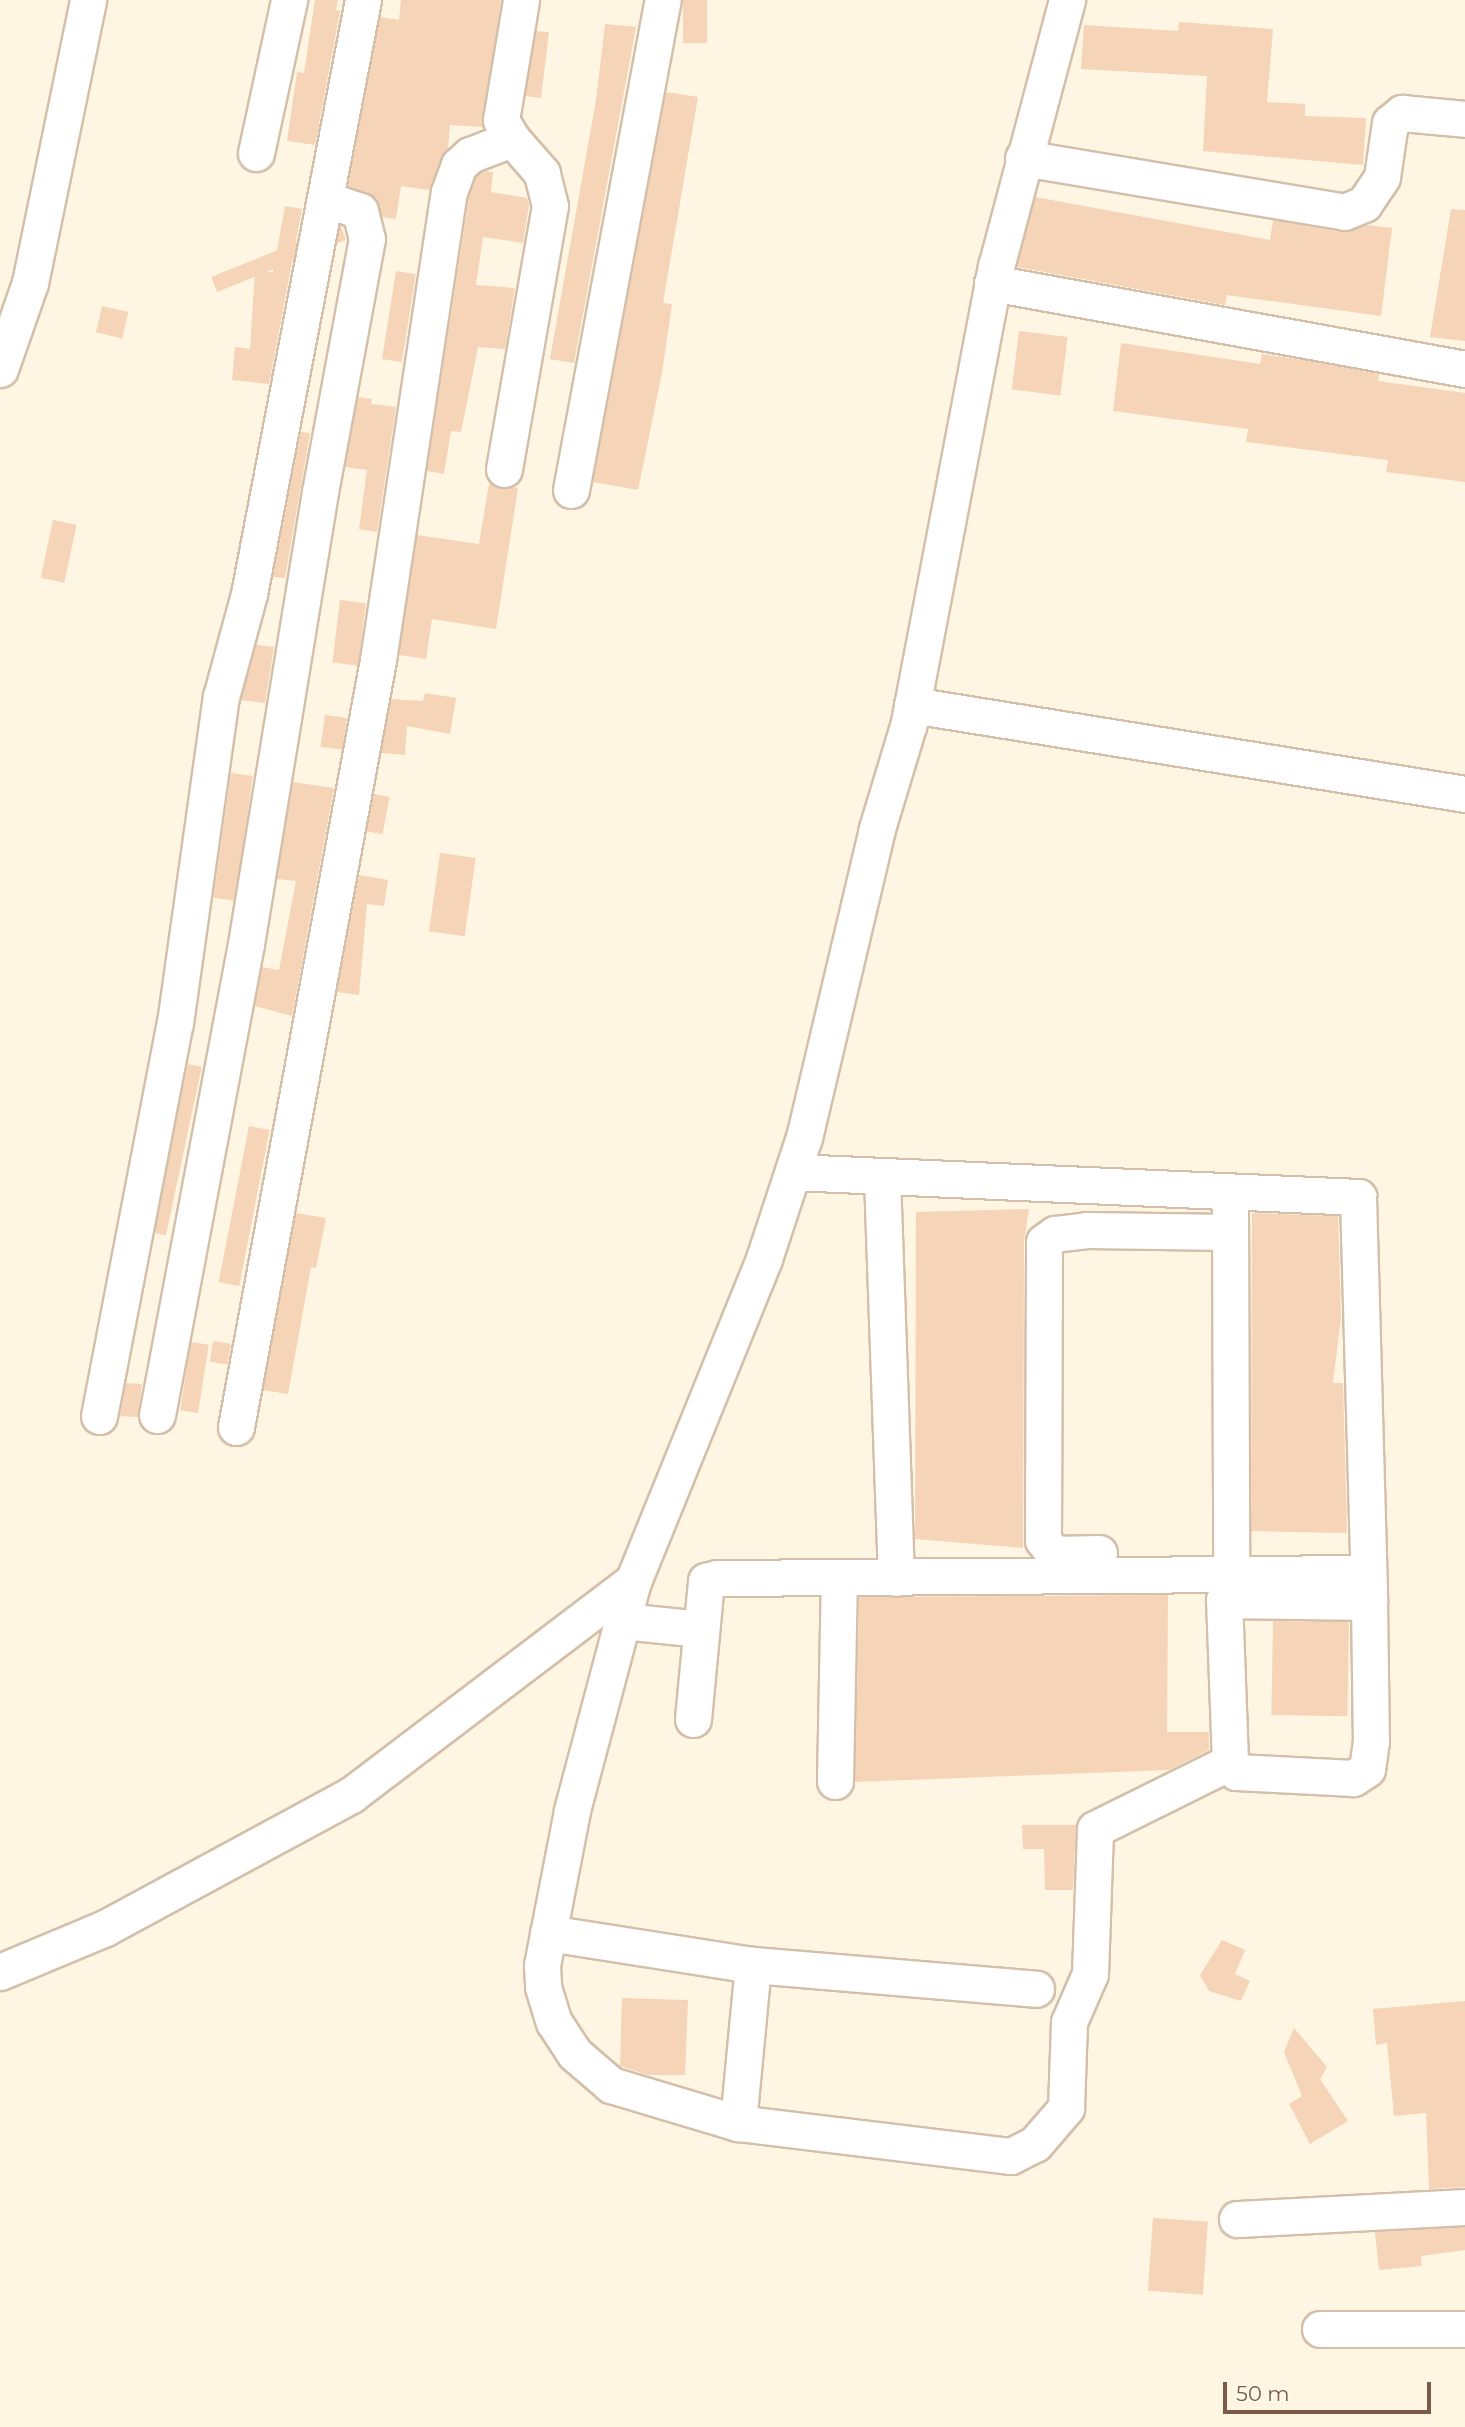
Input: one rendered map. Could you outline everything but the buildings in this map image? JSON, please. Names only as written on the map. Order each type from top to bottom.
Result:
[{"type":"street","points":[[0,369],[30,282],[88,0]]},
{"type":"street","points":[[256,153],[289,0]]},
{"type":"street","points":[[99,1416],[175,1023],[221,697],[248,594],[363,0]]},
{"type":"street","points":[[504,469],[550,206],[542,173],[512,139],[502,120],[502,106],[521,0]]},
{"type":"street","points":[[571,490],[663,0]]},
{"type":"street","points":[[1067,0],[992,283],[912,705],[877,829],[793,1172],[764,1259],[633,1581],[572,1811],[541,1965],[543,1987],[554,2022],[575,2054],[611,2085],[738,2123],[1010,2156],[1035,2144],[1055,2126],[1066,2108],[1069,2022],[1090,1974],[1095,1829],[1230,1762]]},
{"type":"street","points":[[1023,158],[1344,212],[1364,204],[1382,177],[1390,123],[1402,113],[1465,119]]},
{"type":"street","points":[[236,1427],[378,660],[449,192],[459,165],[470,155],[512,139]]},
{"type":"street","points":[[157,1415],[246,944],[320,492],[367,239],[360,211],[325,199]]},
{"type":"street","points":[[992,283],[1465,369]]},
{"type":"street","points":[[912,705],[1465,794]]},
{"type":"street","points":[[793,1172],[1230,1189],[1358,1197],[1368,1588],[1371,1741],[1367,1769],[1353,1778],[1236,1772],[1230,1762],[1224,1600],[1368,1588]]},
{"type":"street","points":[[882,1177],[896,1578]]},
{"type":"street","points":[[1230,1189],[1231,1561]]},
{"type":"street","points":[[1230,1232],[1087,1230],[1055,1234],[1044,1241],[1043,1540],[1054,1554],[1231,1561],[1368,1588]]},
{"type":"street","points":[[693,1719],[706,1581],[737,1576],[896,1578],[1231,1561]]},
{"type":"street","points":[[835,1781],[839,1577]]},
{"type":"street","points":[[0,1972],[105,1928],[351,1795],[633,1581]]},
{"type":"street","points":[[623,1621],[701,1629]]},
{"type":"street","points":[[548,1933],[753,1965],[1037,1989]]},
{"type":"street","points":[[738,2123],[753,1965]]},
{"type":"street","points":[[1237,2218],[1465,2207]]},
{"type":"street","points":[[1320,2329],[1465,2329]]}]
